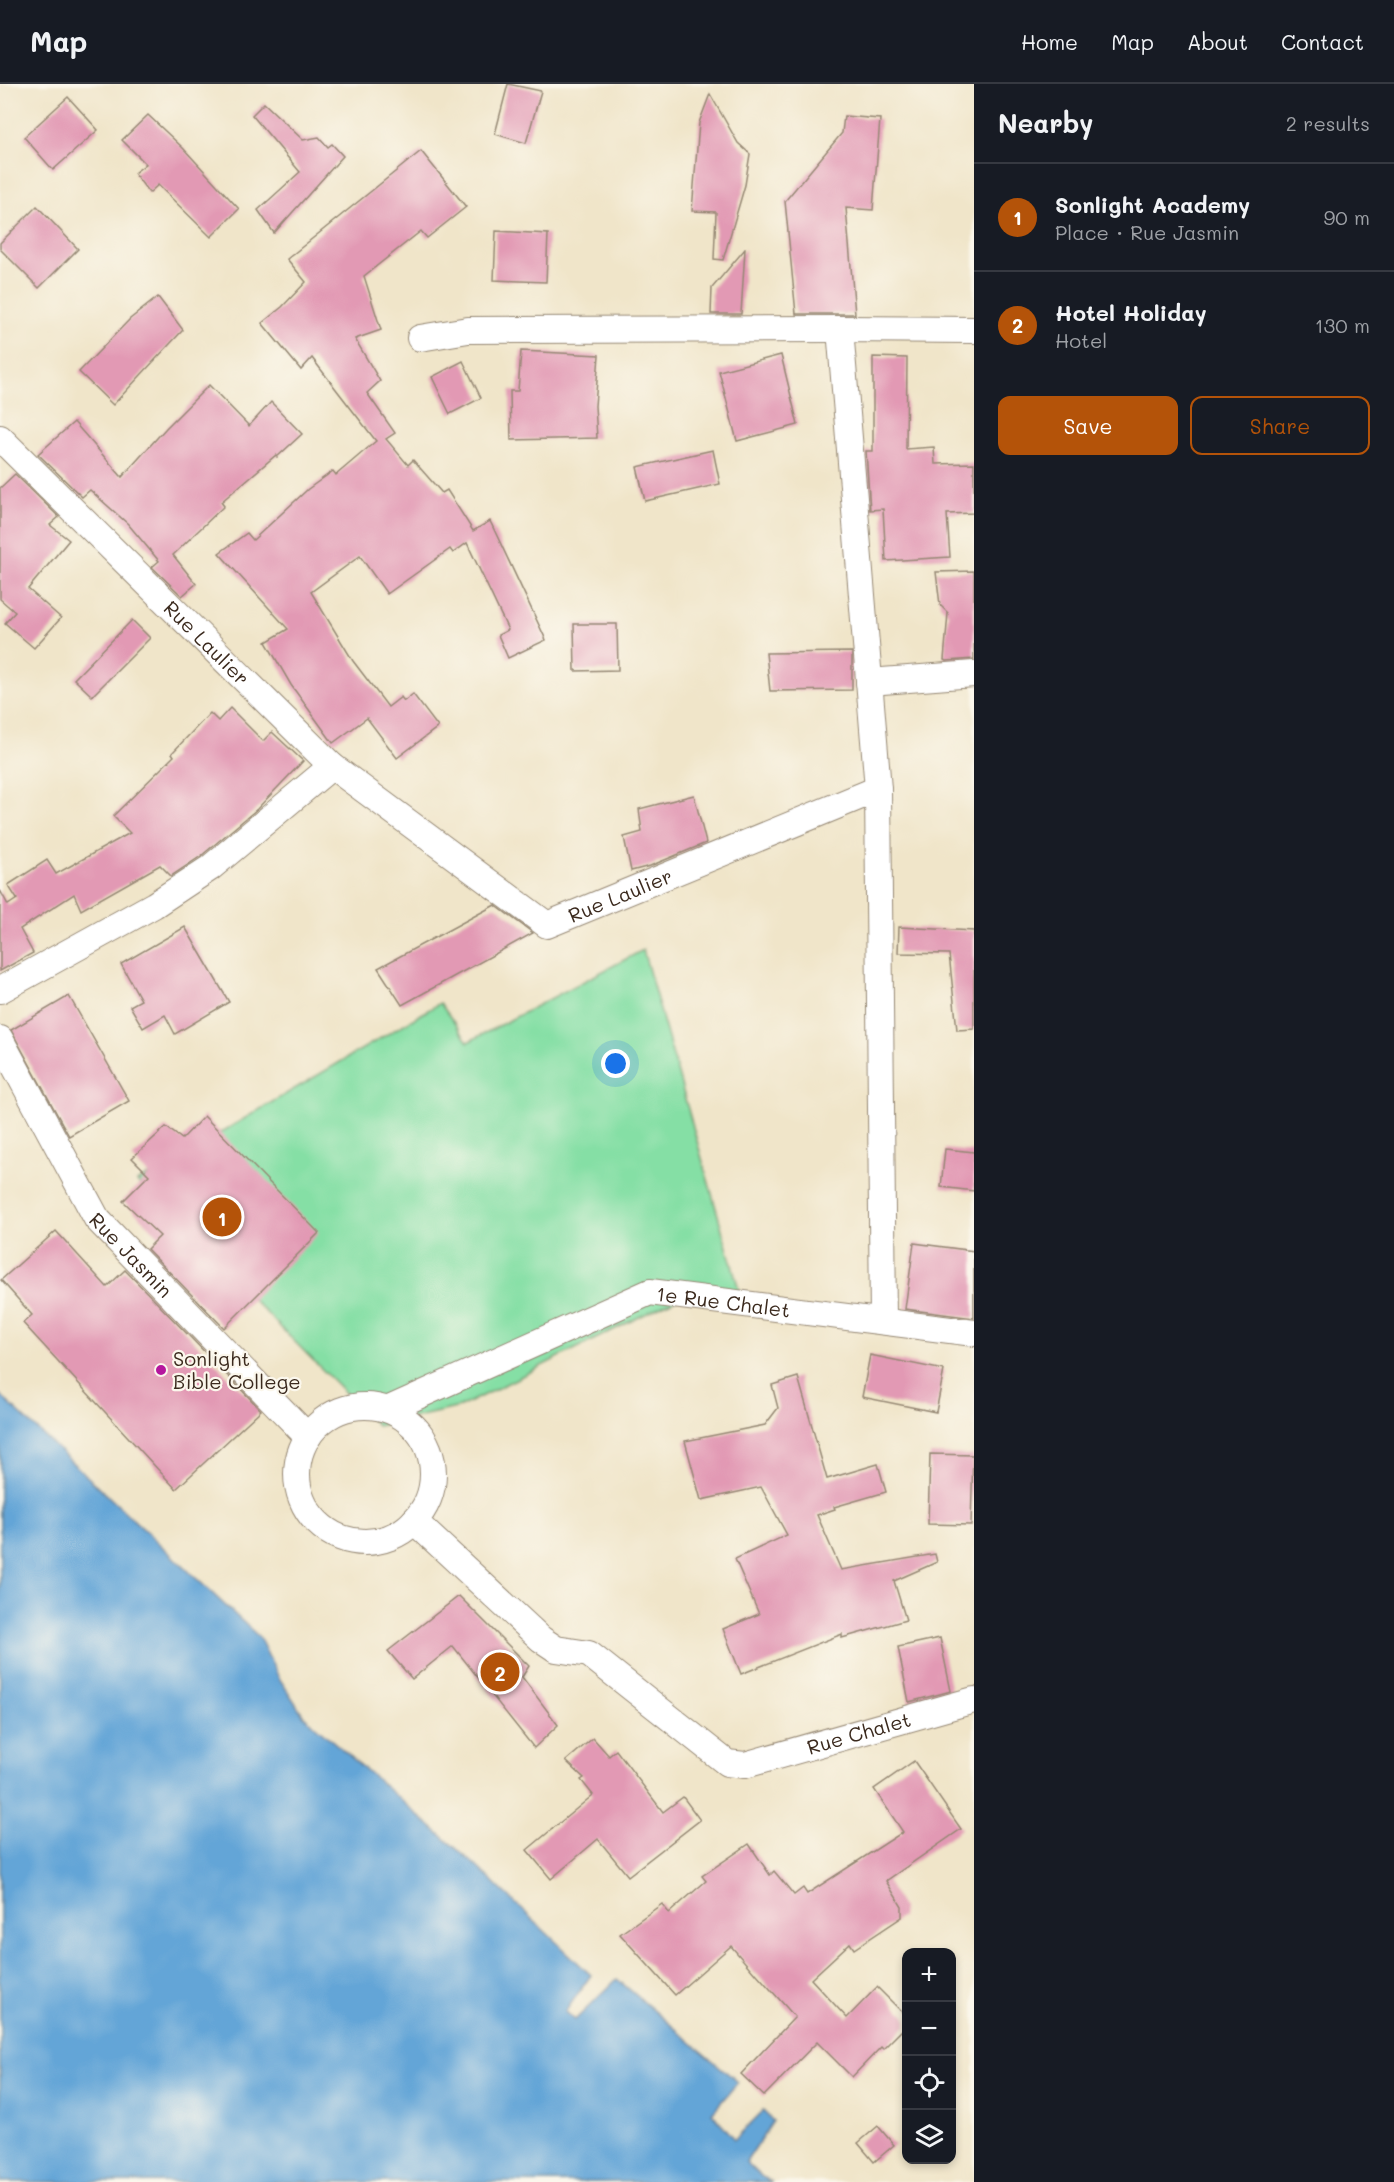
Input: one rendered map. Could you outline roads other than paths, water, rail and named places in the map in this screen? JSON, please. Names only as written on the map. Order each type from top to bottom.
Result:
[{"type":"street","points":[[840,329],[878,789],[883,1321]]},
{"type":"street","points":[[420,338],[468,330],[974,330]]},
{"type":"street","name":"Rue Laulier","points":[[0,438],[332,766],[547,925],[878,789]]},
{"type":"street","points":[[869,682],[974,674]]},
{"type":"street","points":[[0,990],[154,905],[210,868],[332,766]]},
{"type":"street","name":"Rue Jasmin","points":[[0,1039],[97,1219],[308,1437]]},
{"type":"street","name":"1e Rue Chalet","points":[[389,1409],[650,1292],[974,1333]]},
{"type":"street","points":[[366,1405],[389,1409],[408,1420],[423,1437],[432,1458],[433,1481],[427,1503],[414,1521],[396,1535],[375,1542],[353,1541],[332,1534],[315,1520],[302,1501],[298,1479],[299,1457],[308,1437],[323,1419],[344,1409],[366,1405]]},
{"type":"street","name":"Rue Chalet","points":[[414,1521],[541,1639],[556,1649],[589,1654],[727,1763],[745,1765],[974,1700]]},
{"type":"water","points":[[0,1395],[259,1637],[279,1678],[304,1716],[473,1863],[591,1975],[565,2012],[575,2020],[617,1979],[738,2082],[712,2113],[735,2139],[763,2111],[773,2121],[746,2162],[762,2177],[772,2182],[0,2182]]},
{"type":"place","name":"Sonlight Academy","points":[[222,1217]]},
{"type":"place","name":"Sonlight Bible College","points":[[161,1370]]},
{"type":"place","name":"Hotel Holiday","points":[[500,1672]]}]
